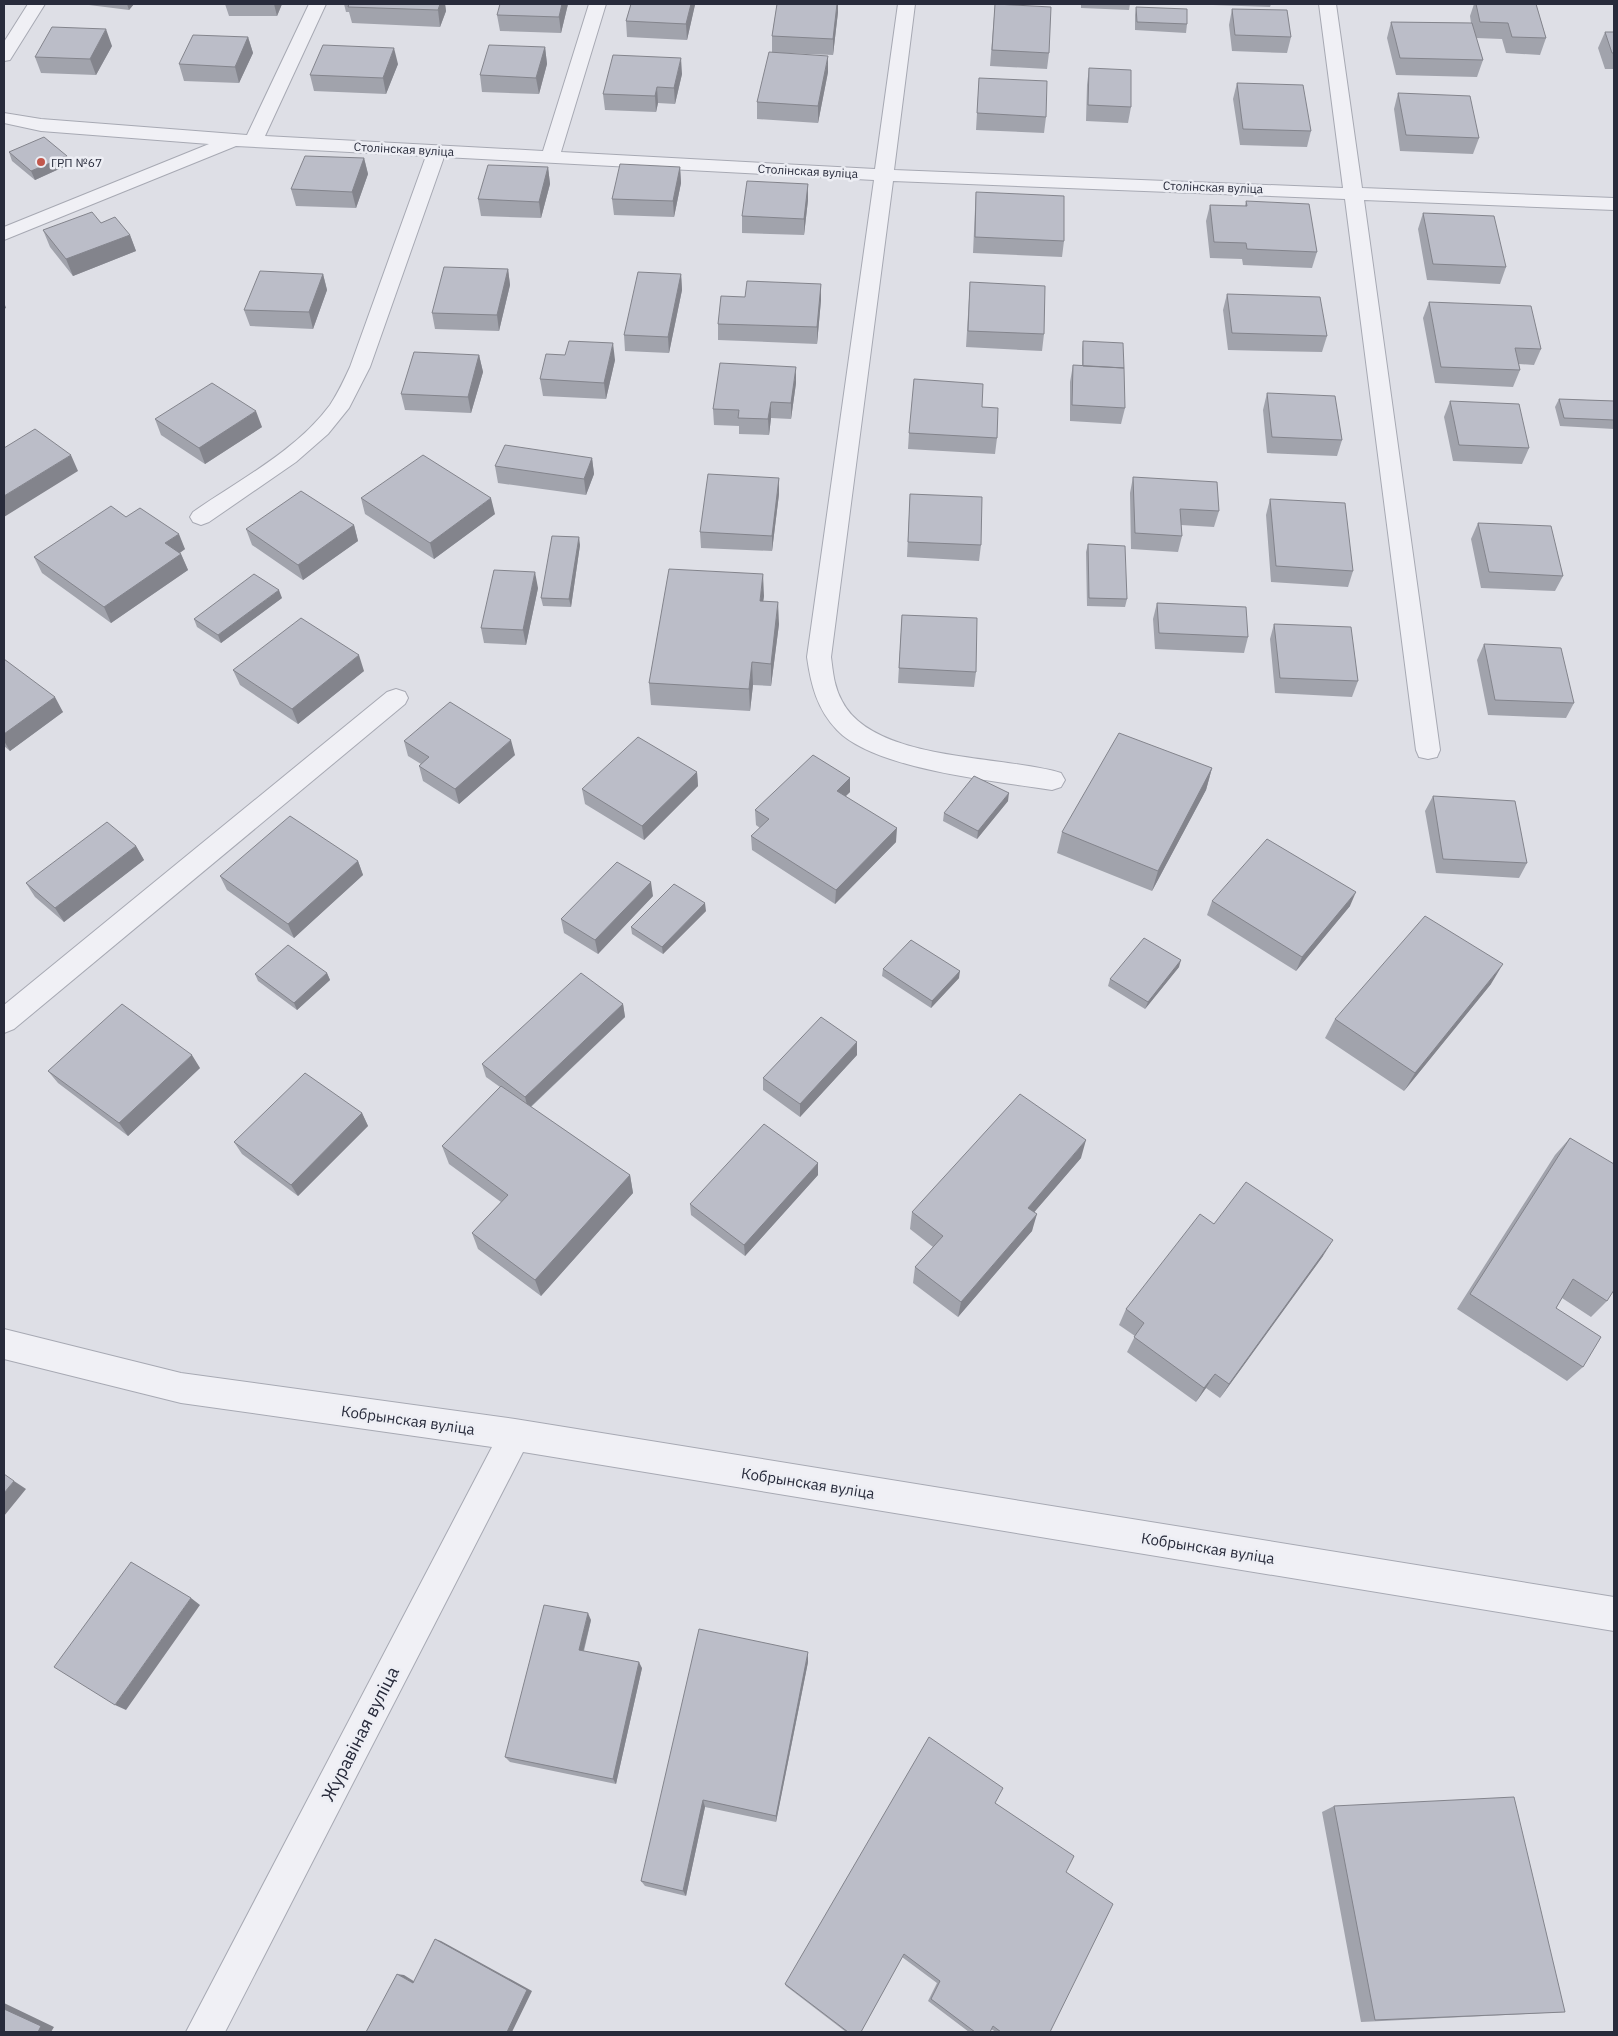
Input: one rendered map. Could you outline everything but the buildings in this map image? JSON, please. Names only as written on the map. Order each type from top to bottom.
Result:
[{"type":"street","points":[[4,56],[36,4]]},
{"type":"street","points":[[4,234],[243,140],[317,4]]},
{"type":"street","points":[[550,157],[598,4]]},
{"type":"street","points":[[907,4],[819,657],[819,674],[824,694],[834,712],[848,728],[892,752],[1052,780]]},
{"type":"street","points":[[1328,4],[1428,750]]},
{"type":"street","name":"Столінская вуліца","points":[[4,118],[41,126],[243,140],[883,175],[1614,204]]},
{"type":"street","points":[[201,517],[289,455],[314,434],[334,413],[349,390],[360,367],[437,151]]},
{"type":"street","points":[[4,1021],[396,698]]},
{"type":"street","name":"Кобрынская вуліца","points":[[4,1344],[181,1388],[515,1435],[1614,1614]]},
{"type":"street","name":"Журавіная вуліца","points":[[205,2032],[515,1435]]},
{"type":"place","name":"ГРП №67","points":[[41,162]]}]
